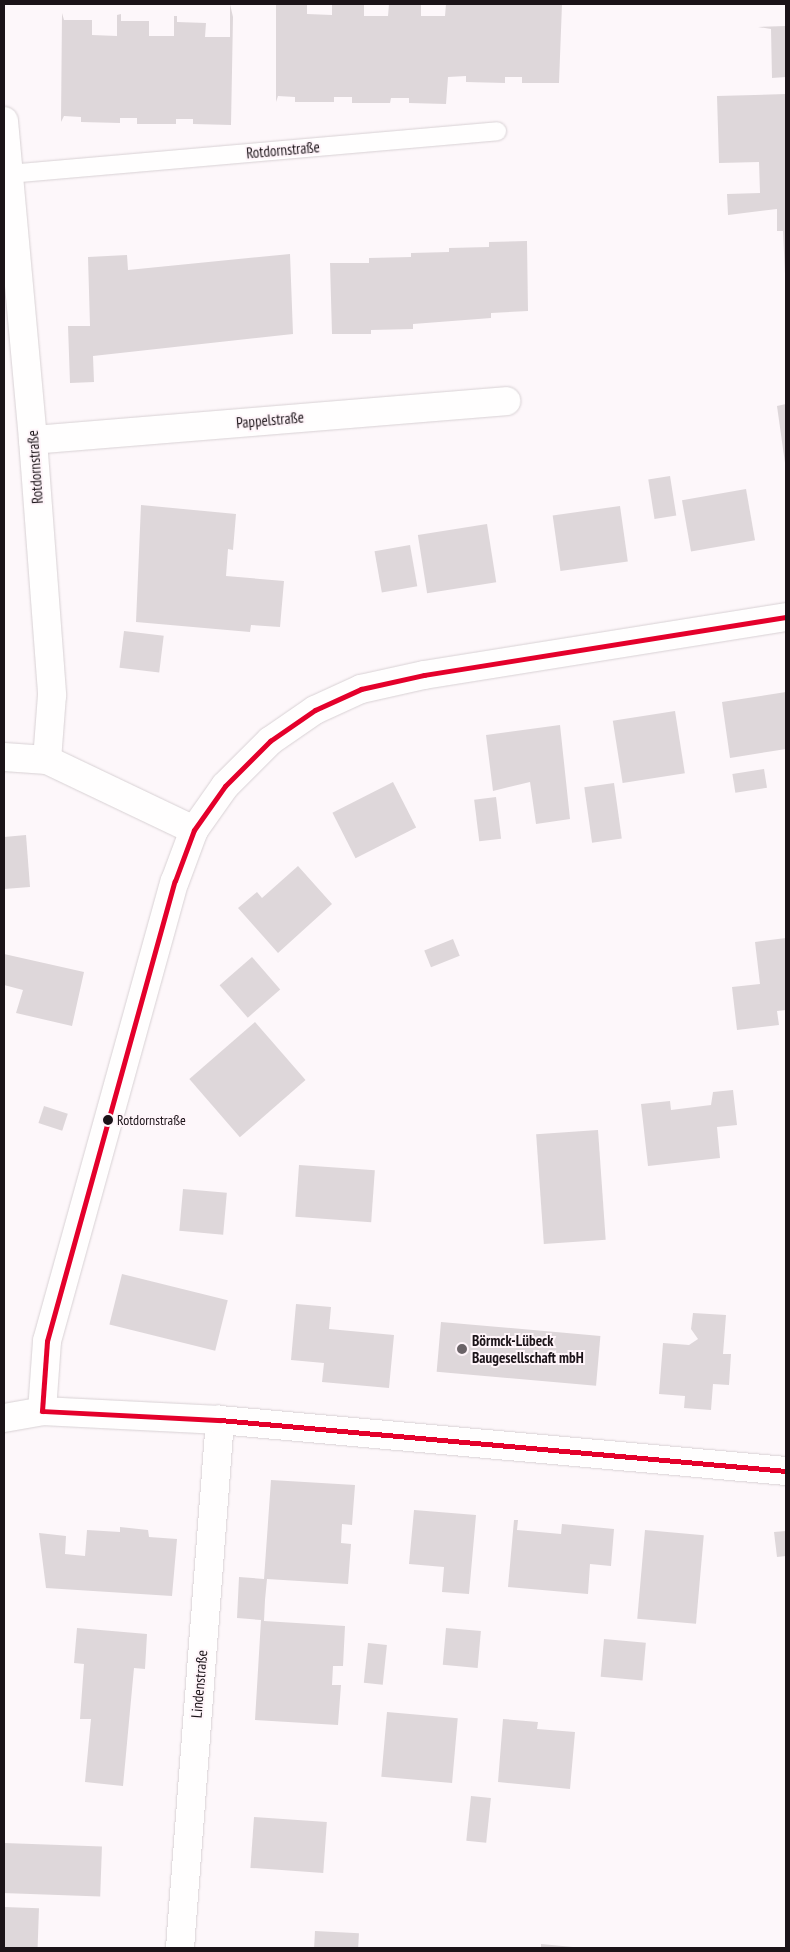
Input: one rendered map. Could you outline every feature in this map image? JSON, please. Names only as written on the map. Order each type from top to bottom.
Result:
[{"type":"street","name":"Rotdornstraße","points":[[4,121],[34,440],[52,695],[47,760]]},
{"type":"street","name":"Pappelstraße","points":[[34,440],[506,401]]},
{"type":"street","points":[[42,1411],[47,1341],[175,882],[194,830],[226,786],[270,741],[315,710],[361,689],[424,675],[786,617]]},
{"type":"street","points":[[4,757],[47,760],[194,830]]},
{"type":"street","points":[[4,1418],[42,1411],[220,1420],[786,1471]]},
{"type":"street","name":"Lindenstraße","points":[[180,1948],[220,1420]]},
{"type":"lane","name":"Rotdornstraße","points":[[9,174],[497,131]]},
{"type":"building","points":[[230,4],[233,17],[231,125],[193,124],[193,119],[176,119],[176,124],[137,124],[137,118],[120,118],[120,123],[81,122],[81,117],[64,116],[61,122],[62,13],[64,20],[92,20],[92,35],[117,36],[117,15],[121,14],[121,21],[149,21],[149,36],[174,36],[174,16],[177,16],[177,22],[206,23],[205,37],[230,37]]},
{"type":"building","points":[[276,4],[307,4],[307,14],[332,15],[332,4],[364,4],[364,16],[388,16],[389,4],[421,4],[421,16],[445,16],[446,4],[562,4],[559,83],[522,83],[522,77],[505,77],[505,83],[466,82],[466,76],[448,77],[446,104],[409,103],[409,98],[391,98],[390,103],[352,103],[352,97],[334,97],[334,102],[295,102],[295,97],[278,96],[276,102]]},
{"type":"building","points":[[786,26],[786,77],[772,78],[771,29],[758,27]]},
{"type":"building","points":[[786,94],[785,274],[783,231],[777,231],[777,209],[728,215],[727,194],[760,193],[759,162],[719,163],[717,96]]},
{"type":"building","points":[[527,241],[528,311],[491,313],[491,318],[413,324],[413,329],[371,330],[371,334],[332,334],[330,263],[369,263],[369,258],[411,257],[411,253],[449,252],[449,248],[489,247],[489,242]]},
{"type":"building","points":[[290,254],[293,334],[93,356],[94,382],[70,383],[68,326],[90,326],[88,257],[127,255],[128,270]]},
{"type":"building","points":[[786,404],[786,463],[785,463],[777,406]]},
{"type":"building","points":[[670,476],[676,516],[655,519],[648,479]]},
{"type":"building","points":[[746,489],[755,540],[691,551],[682,500]]},
{"type":"building","points":[[141,505],[236,514],[233,550],[228,549],[226,576],[284,581],[280,627],[251,625],[250,632],[136,622]]},
{"type":"building","points":[[620,506],[628,561],[560,571],[553,515]]},
{"type":"building","points":[[487,524],[496,582],[427,593],[418,535]]},
{"type":"building","points":[[410,545],[417,586],[382,593],[375,551]]},
{"type":"building","points":[[124,631],[164,636],[159,673],[119,668]]},
{"type":"building","points":[[786,692],[786,749],[730,758],[722,702]]},
{"type":"building","points":[[675,711],[685,773],[623,783],[613,721]]},
{"type":"building","points":[[560,725],[570,819],[536,824],[530,782],[493,791],[486,735]]},
{"type":"building","points":[[764,769],[767,788],[735,793],[732,774]]},
{"type":"building","points":[[393,782],[416,827],[356,858],[332,813]]},
{"type":"building","points":[[614,783],[622,838],[592,843],[584,787]]},
{"type":"building","points":[[496,797],[501,839],[479,841],[474,800]]},
{"type":"building","points":[[26,835],[30,887],[4,889],[4,837]]},
{"type":"building","points":[[298,866],[332,904],[278,953],[238,908],[257,892],[262,898]]},
{"type":"building","points":[[786,938],[786,1010],[777,1011],[779,1025],[737,1030],[732,987],[760,984],[755,942]]},
{"type":"building","points":[[453,939],[460,956],[431,967],[424,951]]},
{"type":"building","points":[[4,954],[84,972],[72,1026],[16,1013],[23,990],[4,985]]},
{"type":"building","points":[[252,957],[280,989],[248,1018],[220,985]]},
{"type":"building","points":[[255,1022],[306,1080],[240,1137],[189,1079]]},
{"type":"building","points":[[733,1090],[737,1125],[717,1127],[720,1158],[648,1166],[641,1104],[670,1101],[671,1110],[711,1105],[713,1092]]},
{"type":"building","points":[[44,1106],[68,1114],[62,1131],[38,1123]]},
{"type":"building","points":[[598,1130],[606,1240],[544,1244],[536,1134]]},
{"type":"building","points":[[299,1165],[375,1170],[371,1222],[295,1217]]},
{"type":"building","points":[[183,1189],[227,1193],[223,1235],[179,1231]]},
{"type":"building","points":[[122,1274],[228,1300],[215,1351],[109,1324]]},
{"type":"building","points":[[296,1304],[331,1307],[329,1329],[394,1335],[389,1388],[322,1382],[324,1363],[291,1360]]},
{"type":"building","points":[[693,1313],[726,1315],[723,1354],[731,1354],[729,1385],[713,1384],[711,1410],[684,1408],[685,1396],[659,1394],[663,1343],[689,1345],[698,1339],[691,1329]]},
{"type":"building","points":[[441,1322],[600,1336],[596,1386],[437,1372]]},
{"type":"building","points":[[271,1480],[355,1485],[352,1525],[342,1524],[341,1543],[351,1544],[348,1584],[267,1579],[265,1600],[264,1621],[345,1626],[343,1666],[333,1666],[332,1685],[341,1685],[338,1725],[255,1720],[261,1620],[237,1618],[239,1577],[264,1579]]},
{"type":"building","points":[[414,1510],[476,1515],[469,1594],[442,1592],[444,1567],[409,1564]]},
{"type":"building","points":[[514,1520],[518,1520],[517,1530],[561,1534],[562,1524],[614,1529],[611,1566],[590,1564],[588,1594],[508,1587]]},
{"type":"building","points":[[120,1527],[148,1530],[149,1537],[177,1539],[172,1596],[46,1588],[39,1533],[66,1536],[65,1554],[85,1556],[87,1530],[120,1532]]},
{"type":"building","points":[[645,1530],[704,1535],[696,1624],[637,1619]]},
{"type":"building","points":[[786,1531],[786,1556],[777,1557],[774,1532]]},
{"type":"building","points":[[77,1628],[147,1634],[145,1669],[134,1668],[123,1786],[85,1782],[91,1719],[80,1719],[84,1664],[74,1663]]},
{"type":"building","points":[[446,1628],[481,1631],[478,1668],[443,1665]]},
{"type":"building","points":[[604,1639],[646,1643],[643,1681],[601,1677]]},
{"type":"building","points":[[368,1643],[387,1645],[383,1685],[364,1683]]},
{"type":"building","points":[[387,1712],[458,1718],[452,1783],[381,1777]]},
{"type":"building","points":[[503,1719],[538,1722],[537,1729],[575,1732],[570,1789],[498,1782]]},
{"type":"building","points":[[471,1796],[491,1798],[486,1843],[466,1841]]},
{"type":"building","points":[[254,1817],[327,1822],[323,1873],[250,1868]]},
{"type":"building","points":[[4,1843],[102,1846],[100,1896],[4,1893]]},
{"type":"building","points":[[4,1907],[39,1908],[38,1948],[4,1948]]},
{"type":"building","points":[[315,1931],[359,1933],[358,1948],[314,1948]]},
{"type":"building","points":[[541,1944],[573,1947],[573,1948],[541,1948]]},
{"type":"transit line","points":[[42,1411],[47,1341],[175,881],[194,830],[225,786],[270,741],[315,710],[361,689],[424,675],[786,617]]},
{"type":"transit line","points":[[42,1411],[220,1420],[786,1471]]},
{"type":"place","name":"Rotdornstraße","points":[[108,1120]]},
{"type":"place","name":"Börmck-Lübeck Baugesellschaft mbH","points":[[462,1349]]}]
